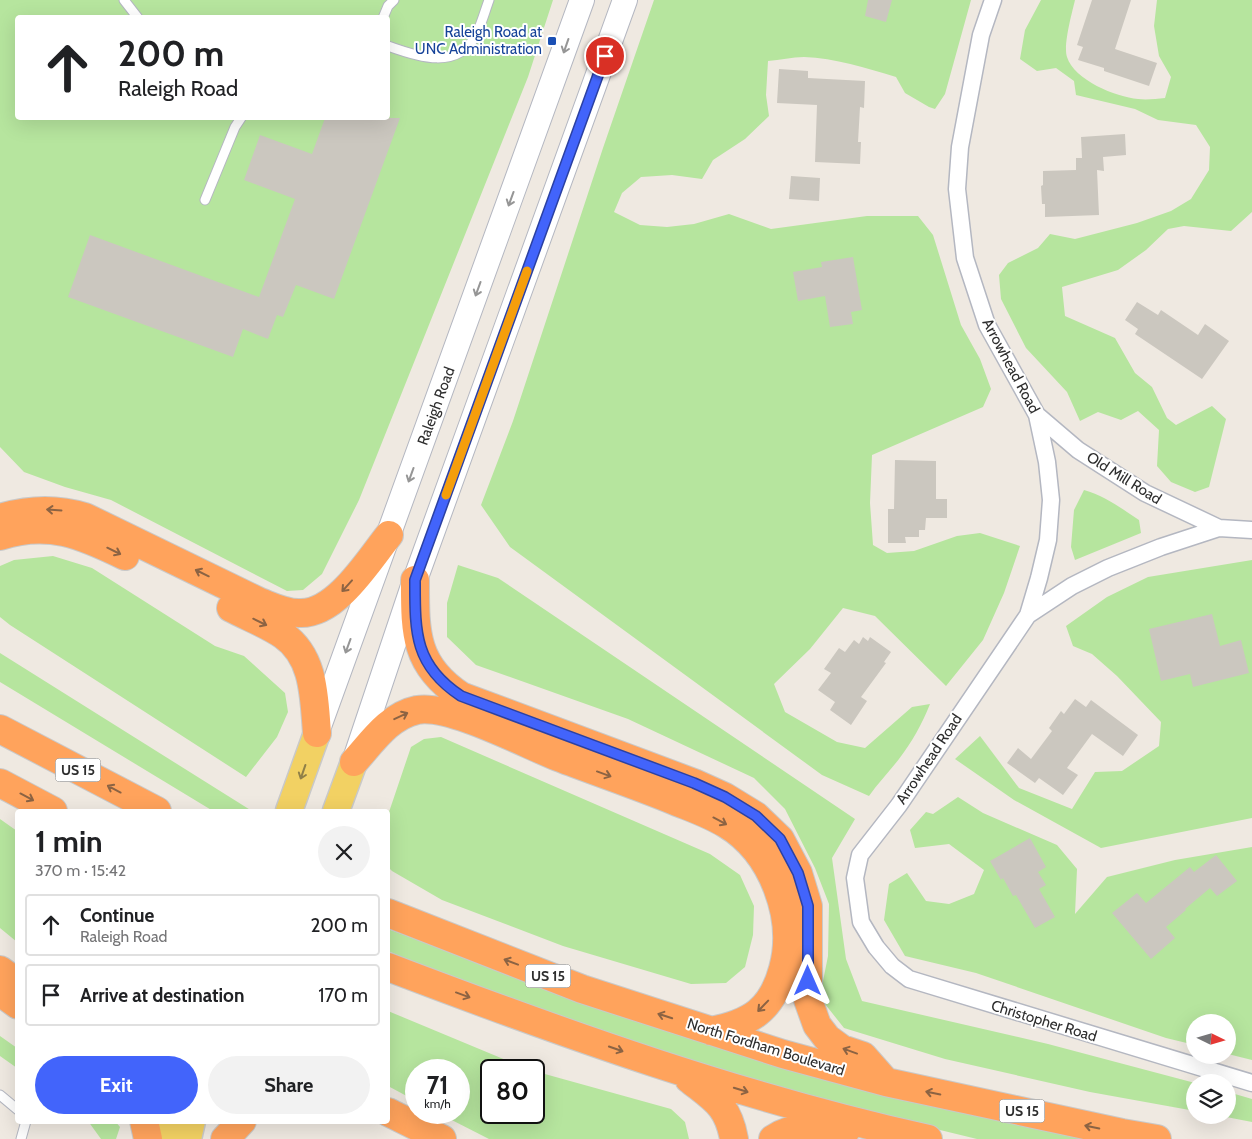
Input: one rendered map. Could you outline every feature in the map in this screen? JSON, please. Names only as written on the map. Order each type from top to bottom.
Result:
[{"type":"highway","points":[[0,518],[24,511],[40,510],[62,511],[85,516],[260,602],[289,612],[302,614],[320,609],[336,597],[389,535]]},
{"type":"highway","points":[[0,536],[15,532],[47,530],[79,535],[283,635],[300,652],[308,669],[314,690],[317,733]]},
{"type":"highway","points":[[415,580],[415,616],[418,643],[430,668],[437,677],[461,696],[694,783],[725,797],[756,816],[780,839],[798,873],[808,906],[808,1000],[817,1025],[827,1038],[842,1049],[863,1056],[886,1082]]},
{"type":"highway","points":[[354,762],[393,720],[416,710],[441,710],[480,724],[558,757],[648,790],[707,814],[728,825],[743,838],[771,872],[783,904],[786,923],[786,949],[776,991],[768,1002],[745,1021],[732,1027],[711,1031]]},
{"type":"highway","name":"US 15","points":[[0,729],[153,809]]},
{"type":"highway","points":[[0,783],[49,809]]},
{"type":"highway","name":"North Fordham Boulevard","points":[[390,914],[582,989],[783,1054],[886,1082],[1157,1139]]},
{"type":"highway","points":[[390,969],[678,1070],[758,1095],[917,1137]]},
{"type":"highway","points":[[0,970],[15,981]]},
{"type":"highway","points":[[0,992],[15,1003]]},
{"type":"highway","points":[[678,1070],[717,1102],[725,1111],[731,1123],[734,1139]]},
{"type":"highway","points":[[390,1113],[442,1139]]},
{"type":"highway","points":[[145,1124],[148,1139]]},
{"type":"highway","points":[[225,1139],[239,1124]]},
{"type":"highway","points":[[381,1124],[410,1139]]},
{"type":"highway","points":[[773,1139],[783,1132],[796,1129],[831,1128],[917,1137]]},
{"type":"main road","name":"Raleigh Road","points":[[290,809],[582,0]]},
{"type":"main road","points":[[337,809],[415,580],[625,0]]},
{"type":"main road","points":[[167,1139],[173,1124]]},
{"type":"main road","points":[[188,1139],[191,1124]]},
{"type":"main road","points":[[218,1139],[224,1124]]},
{"type":"street","name":"Arrowhead Road","points":[[861,922],[855,878],[860,855],[898,804],[1028,615],[1048,540],[1051,500],[1047,462],[1038,415],[987,325],[965,258],[957,189],[960,147],[981,35],[993,0]]},
{"type":"street","name":"Old Mill Road","points":[[1038,415],[1078,450],[1146,493],[1219,528]]},
{"type":"street","name":"Old Mill Road","points":[[1028,615],[1072,586],[1108,568],[1161,547],[1219,528],[1252,530]]},
{"type":"street","name":"Christopher Road","points":[[861,922],[876,947],[892,966],[909,979],[1252,1083]]},
{"type":"lane","points":[[124,0],[135,15]]},
{"type":"lane","points":[[384,15],[388,6],[394,0]]},
{"type":"lane","points":[[390,47],[425,58],[437,59],[452,56],[467,47],[476,34],[489,0]]},
{"type":"lane","points":[[205,200],[240,120]]},
{"type":"lane","points":[[0,1095],[15,1108]]},
{"type":"lane","points":[[21,1139],[25,1124]]},
{"type":"green space","points":[[0,0],[553,0],[528,77],[359,500],[322,574],[303,590],[287,591],[111,500],[65,487],[24,472],[0,447]]},
{"type":"green space","points":[[654,0],[971,0],[945,94],[935,109],[905,93],[896,77],[873,70],[839,61],[816,58],[800,57],[768,61],[766,95],[769,116],[745,139],[713,160],[702,179],[672,175],[641,177],[622,193],[614,212],[640,225],[667,227],[694,224],[729,214],[771,229],[867,216],[918,216],[933,235],[961,325],[980,359],[991,389],[983,407],[872,455],[870,503],[873,545],[887,553],[914,551],[957,536],[980,533],[1020,546],[1004,593],[983,640],[946,686],[875,616],[843,608],[810,649],[774,684],[785,712],[837,742],[865,748],[912,707],[930,704],[908,746],[869,796],[822,775],[510,547],[481,505],[513,421]]},
{"type":"green space","points":[[1041,0],[1075,0],[1068,29],[1066,52],[1071,65],[1078,73],[1108,91],[1129,98],[1144,99],[1165,98],[1171,77],[1159,56],[1154,26],[1157,0],[1252,0],[1252,212],[1231,231],[1184,226],[1168,229],[1146,250],[1118,270],[1062,287],[1065,316],[1115,338],[1135,373],[1152,387],[1167,418],[1176,425],[1212,406],[1226,419],[1209,487],[1195,492],[1171,482],[1157,466],[1159,430],[1138,411],[1121,420],[1098,412],[1080,421],[1067,392],[1026,348],[1001,299],[999,275],[1008,263],[1038,248],[1050,234],[1075,239],[1137,223],[1171,211],[1191,199],[1209,170],[1210,147],[1196,125],[1158,120],[1135,109],[1076,95],[1074,81],[1056,68],[1037,71],[1020,59],[1025,30]]},
{"type":"green space","points":[[1084,490],[1106,499],[1139,520],[1141,533],[1075,560],[1071,547],[1074,510]]},
{"type":"green space","points":[[53,556],[92,568],[215,646],[244,656],[285,693],[288,712],[277,737],[246,777],[0,617],[0,566],[14,560]]},
{"type":"green space","points":[[1252,560],[1252,818],[1101,848],[1014,800],[955,759],[980,736],[1019,788],[1072,809],[1095,772],[1122,771],[1159,746],[1161,722],[1117,676],[1092,654],[1073,646],[1066,626],[1107,597],[1148,577]]},
{"type":"green space","points":[[458,565],[498,578],[855,819],[832,858],[846,959],[862,1001],[1048,1044],[1186,1081],[1186,1109],[1090,1092],[945,1059],[844,1028],[825,1004],[822,986],[828,956],[829,904],[815,868],[785,809],[754,778],[628,719],[476,665],[447,637],[447,603]]},
{"type":"green space","points":[[0,653],[249,809],[210,809],[0,682]]},
{"type":"green space","points":[[441,737],[710,854],[740,875],[754,906],[753,935],[745,967],[726,983],[691,984],[563,946],[442,900],[392,871],[390,869],[390,809],[411,747],[424,739]]},
{"type":"green space","points":[[958,797],[983,813],[1057,845],[1077,869],[1075,914],[1107,877],[1175,860],[1252,847],[1252,1060],[1236,1056],[1236,1014],[1186,1014],[1186,1043],[1166,1038],[976,973],[905,956],[884,920],[889,884],[907,873],[926,901],[949,904],[974,894],[984,870],[949,844],[915,848],[910,830],[926,812],[933,814]]},
{"type":"green space","points":[[0,819],[15,830],[15,940],[0,928]]},
{"type":"green space","points":[[390,930],[594,1005],[1091,1139],[977,1139],[858,1110],[713,1069],[493,995],[390,952]]},
{"type":"green space","points":[[390,1012],[504,1059],[480,1059],[480,1124],[545,1124],[545,1074],[671,1109],[685,1122],[689,1139],[489,1139],[460,1124],[470,1124],[470,1059],[405,1059],[405,1095],[390,1087]]},
{"type":"green space","points":[[0,1036],[15,1047],[15,1067],[0,1056]]},
{"type":"green space","points":[[1236,1094],[1252,1099],[1252,1122],[1236,1119]]},
{"type":"green space","points":[[90,1124],[118,1124],[120,1127],[116,1139],[101,1139]]},
{"type":"building","points":[[868,0],[892,0],[886,22],[865,16]]},
{"type":"building","points":[[1092,0],[1131,0],[1115,49],[1157,63],[1149,86],[1078,60],[1083,47],[1077,45]]},
{"type":"building","points":[[779,69],[808,71],[808,78],[865,81],[864,108],[860,107],[858,142],[861,142],[860,164],[815,162],[817,105],[777,103]]},
{"type":"building","points":[[390,118],[400,118],[334,299],[296,285],[283,317],[277,315],[268,339],[243,329],[233,357],[68,297],[90,235],[259,297],[295,199],[244,180],[260,135],[312,154],[324,120],[390,120]]},
{"type":"building","points":[[1125,134],[1126,155],[1103,157],[1104,171],[1097,170],[1099,215],[1045,217],[1045,204],[1042,204],[1041,186],[1043,185],[1043,171],[1076,170],[1076,158],[1082,158],[1081,137]]},
{"type":"building","points":[[791,176],[820,178],[819,201],[789,199]]},
{"type":"building","points":[[853,257],[862,310],[851,312],[853,324],[830,327],[825,296],[798,301],[793,272],[822,267],[821,262]]},
{"type":"building","points":[[1137,302],[1158,315],[1161,310],[1198,335],[1205,324],[1229,341],[1202,379],[1135,334],[1138,329],[1125,320]]},
{"type":"building","points":[[895,460],[936,461],[936,499],[947,499],[947,518],[926,518],[925,530],[919,530],[919,537],[905,537],[906,543],[888,543],[888,509],[894,509]]},
{"type":"building","points":[[1212,614],[1220,646],[1241,640],[1249,673],[1193,687],[1190,674],[1161,681],[1149,629]]},
{"type":"building","points":[[863,637],[868,641],[870,637],[891,652],[884,662],[886,663],[861,697],[867,701],[851,725],[830,710],[835,702],[818,690],[831,673],[824,669],[839,648],[845,652],[854,640],[859,644]]},
{"type":"building","points":[[1075,699],[1086,707],[1091,700],[1138,735],[1123,756],[1092,734],[1067,768],[1078,775],[1063,795],[1039,778],[1035,783],[1007,763],[1018,748],[1031,759],[1052,731],[1049,728],[1061,711],[1064,714]]},
{"type":"building","points":[[1030,838],[1046,867],[1038,872],[1046,885],[1039,889],[1055,917],[1035,928],[1016,895],[1013,896],[1003,878],[1001,880],[990,861]]},
{"type":"building","points":[[1216,855],[1237,881],[1217,896],[1210,888],[1185,909],[1166,927],[1175,938],[1151,959],[1112,913],[1137,893],[1146,903],[1190,867],[1194,872]]},
{"type":"slow traffic","points":[[446,495],[527,271]]},
{"type":"place","name":"Raleigh Road at UNC Administration","points":[[552,41]]},
{"type":"route","points":[[605,56],[415,580],[415,616],[418,643],[430,668],[437,677],[461,696],[694,783],[725,797],[756,816],[780,839],[798,873],[808,906],[808,981]]}]
